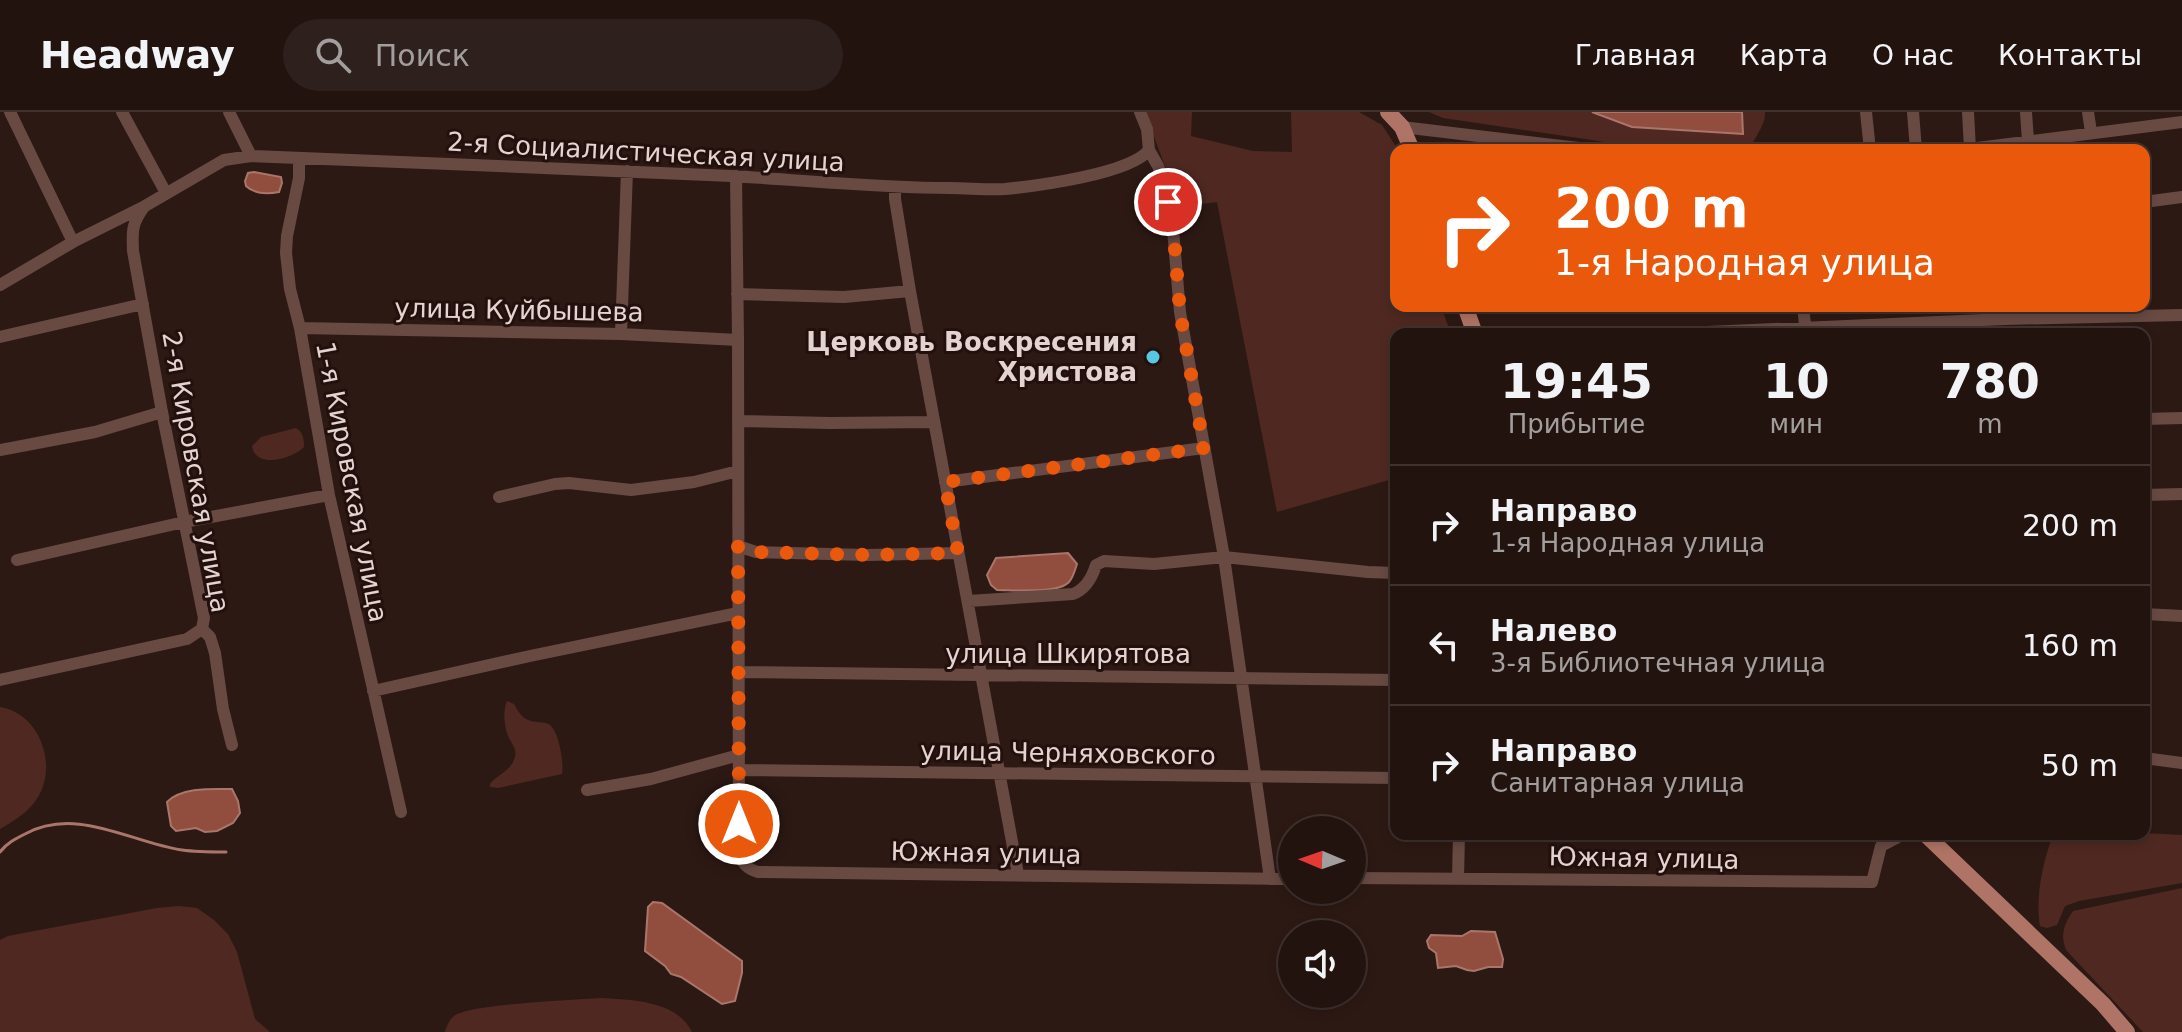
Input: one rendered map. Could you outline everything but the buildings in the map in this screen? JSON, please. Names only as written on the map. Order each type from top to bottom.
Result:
[{"type":"main road","points":[[1388,112],[1402,127],[1409,144]]},
{"type":"main road","points":[[1931,840],[2082,984],[2127,1032]]},
{"type":"street","points":[[0,285],[73,242],[10,112]]},
{"type":"street","points":[[122,112],[166,193]]},
{"type":"street","points":[[229,112],[251,156]]},
{"type":"street","points":[[1140,112],[1147,129],[1149,150],[1165,186],[1172,218],[1180,312],[1224,557],[1270,879]]},
{"type":"street","points":[[1866,112],[1869,144]]},
{"type":"street","points":[[1913,112],[1916,144]]},
{"type":"street","points":[[1966,144],[1968,112]]},
{"type":"street","points":[[2026,112],[2028,141]]},
{"type":"street","points":[[2088,112],[2091,132]]},
{"type":"street","points":[[2005,144],[2182,122]]},
{"type":"street","points":[[1402,127],[1545,144]]},
{"type":"street","name":"2-я Социалистическая улица","points":[[73,242],[145,206],[224,160],[251,156],[736,176],[895,188],[1002,189],[1104,171],[1133,163],[1149,150]]},
{"type":"street","name":"1-я Кировская улица","points":[[299,158],[299,178],[287,236],[290,289],[300,328],[329,495],[401,812]]},
{"type":"street","points":[[621,334],[627,171]]},
{"type":"street","points":[[736,176],[739,770]]},
{"type":"street","points":[[895,188],[910,291],[1018,874]]},
{"type":"street","points":[[2150,201],[2182,197]]},
{"type":"street","name":"2-я Кировская улица","points":[[145,206],[136,217],[132,230],[133,251],[204,618],[202,629],[210,637],[215,653],[232,745]]},
{"type":"street","points":[[737,294],[844,297],[910,291]]},
{"type":"street","points":[[0,337],[143,304]]},
{"type":"street","points":[[1859,328],[2022,319],[2182,315]]},
{"type":"street","name":"улица Куйбышева","points":[[300,328],[621,334],[738,340]]},
{"type":"street","points":[[0,450],[95,432],[162,412]]},
{"type":"street","points":[[2150,419],[2182,418]]},
{"type":"street","points":[[738,421],[934,422]]},
{"type":"street","points":[[945,482],[1204,448]]},
{"type":"street","points":[[499,497],[569,483],[642,489],[694,482],[738,471]]},
{"type":"street","points":[[2150,495],[2182,494]]},
{"type":"street","points":[[17,560],[184,522],[329,495]]},
{"type":"street","points":[[738,546],[756,552],[867,555],[958,553]]},
{"type":"street","points":[[969,601],[1073,594],[1085,588],[1099,562],[1154,564],[1224,557],[1390,573]]},
{"type":"street","points":[[373,691],[738,613]]},
{"type":"street","points":[[2150,614],[2182,616]]},
{"type":"street","points":[[0,680],[187,639],[202,629]]},
{"type":"street","name":"улица Шкирятова","points":[[739,672],[1390,680]]},
{"type":"street","points":[[587,790],[651,779],[739,755]]},
{"type":"street","points":[[2150,759],[2182,763]]},
{"type":"street","name":"улица Черняховского","points":[[739,770],[1390,778]]},
{"type":"street","name":"Южная улица","points":[[739,770],[739,851],[744,864],[758,872],[1278,879]]},
{"type":"street","points":[[1458,878],[1459,840]]},
{"type":"street","name":"Южная улица","points":[[1366,878],[1872,882],[1881,846],[1892,840]]},
{"type":"shaded area","points":[[1145,112],[1192,112],[1191,136],[1253,151],[1292,152],[1291,112],[1359,112],[1382,125],[1394,144],[1390,144],[1390,312],[1443,312],[1449,328],[1390,328],[1390,480],[1277,512],[1217,202],[1180,207]]},
{"type":"shaded area","points":[[1429,112],[1765,112],[1762,127],[1752,144],[1618,144],[1443,118]]},
{"type":"shaded area","points":[[1592,112],[1742,112],[1743,134],[1632,127]]},
{"type":"shaded area","points":[[248,173],[281,177],[279,192],[261,193],[249,189],[245,181]]},
{"type":"shaded area","points":[[296,428],[304,441],[304,447],[299,451],[276,460],[260,458],[255,453],[252,446],[261,437]]},
{"type":"shaded area","points":[[1068,553],[1077,564],[1072,578],[1063,586],[997,590],[987,575],[996,558]]},
{"type":"shaded area","points":[[507,701],[514,704],[526,719],[550,725],[560,748],[562,774],[498,788],[490,787],[515,757],[505,725]]},
{"type":"shaded area","points":[[0,707],[14,711],[34,729],[41,742],[46,770],[44,784],[35,802],[0,829]]},
{"type":"shaded area","points":[[232,789],[240,813],[233,823],[217,831],[205,832],[196,828],[176,831],[171,826],[167,802],[173,797],[198,790]]},
{"type":"shaded area","points":[[2150,833],[2182,835],[2182,883],[2079,901],[2065,906],[2057,925],[2047,928],[2040,926],[2039,903],[2051,840],[2150,840]]},
{"type":"shaded area","points":[[2182,888],[2182,1032],[2143,1032],[2066,950],[2064,930],[2073,911]]},
{"type":"shaded area","points":[[653,902],[662,903],[742,961],[735,1001],[722,1004],[681,977],[671,974],[645,951],[648,907]]},
{"type":"shaded area","points":[[179,906],[197,908],[228,934],[237,952],[255,1019],[270,1032],[0,1032],[0,940],[8,936]]},
{"type":"shaded area","points":[[1471,931],[1495,932],[1503,959],[1502,967],[1474,971],[1456,966],[1438,968],[1436,953],[1429,948],[1427,941],[1431,935],[1462,936]]},
{"type":"shaded area","points":[[600,998],[639,1001],[664,1008],[685,1021],[692,1032],[445,1032],[454,1016],[480,1008]]},
{"type":"waterway","points":[[0,852],[25,834],[44,826],[64,824],[103,828],[182,850],[226,852]]},
{"type":"place","name":"Церковь Воскресения Христова","points":[[1153,357]]},
{"type":"route","points":[[739,824],[738,546],[756,552],[867,555],[958,553],[945,482],[1204,448],[1178,303],[1172,218],[1168,202]]}]
